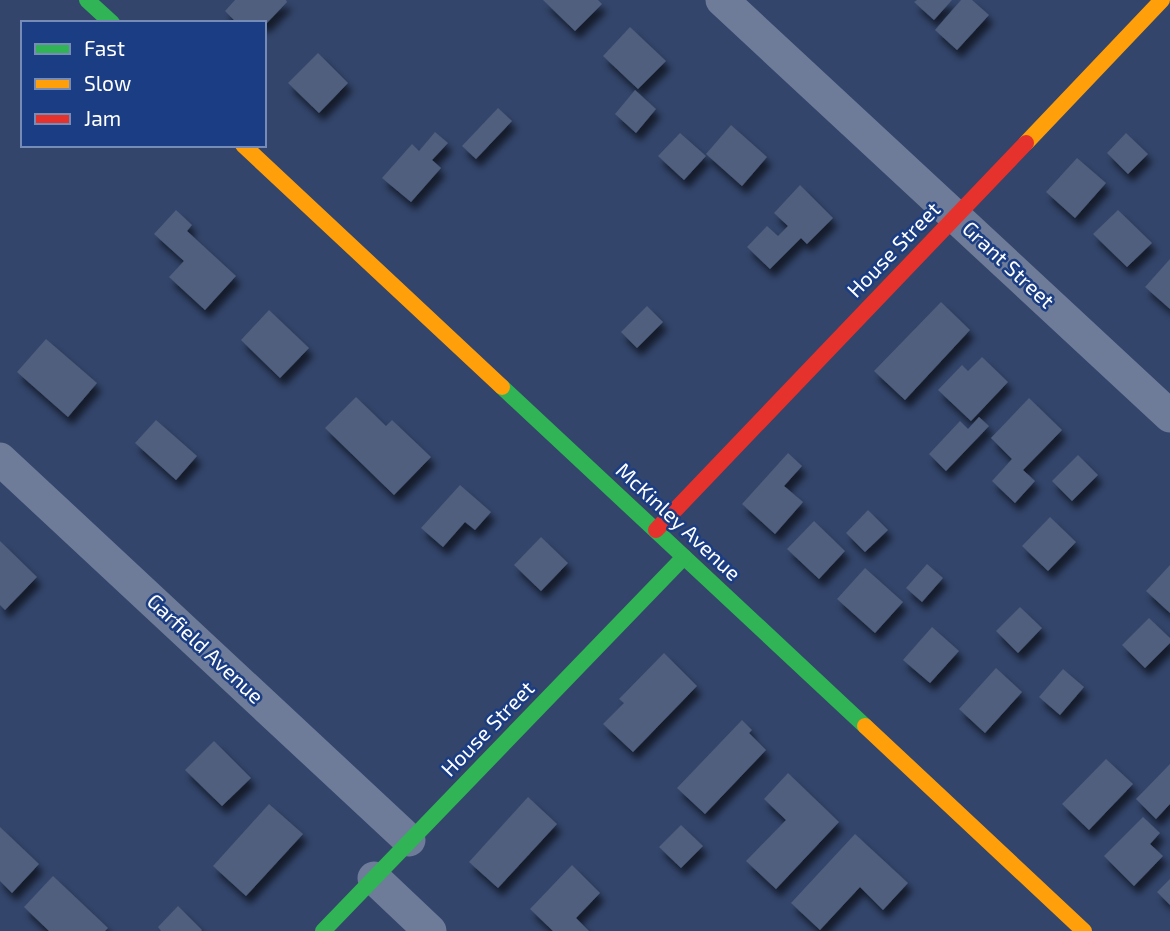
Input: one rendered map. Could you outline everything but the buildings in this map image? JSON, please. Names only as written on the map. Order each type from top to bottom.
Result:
[{"type":"street","points":[[87,0],[110,21]]},
{"type":"street","name":"Grant Street","points":[[722,0],[1170,416]]},
{"type":"street","name":"House Street","points":[[656,530],[1162,0]]},
{"type":"street","name":"McKinley Avenue","points":[[245,147],[1084,931]]},
{"type":"street","name":"Garfield Avenue","points":[[0,459],[409,840]]},
{"type":"street","name":"House Street","points":[[323,931],[684,557]]},
{"type":"street","points":[[374,878],[430,931]]},
{"type":"traffic: fast","points":[[87,0],[110,21]]},
{"type":"traffic: fast","points":[[502,387],[865,726]]},
{"type":"traffic: fast","points":[[323,931],[684,557]]},
{"type":"traffic: slow","points":[[1026,143],[1162,0]]},
{"type":"traffic: slow","points":[[245,147],[502,387]]},
{"type":"traffic: slow","points":[[865,726],[1084,931]]},
{"type":"traffic: jam","points":[[656,530],[1026,143]]}]
